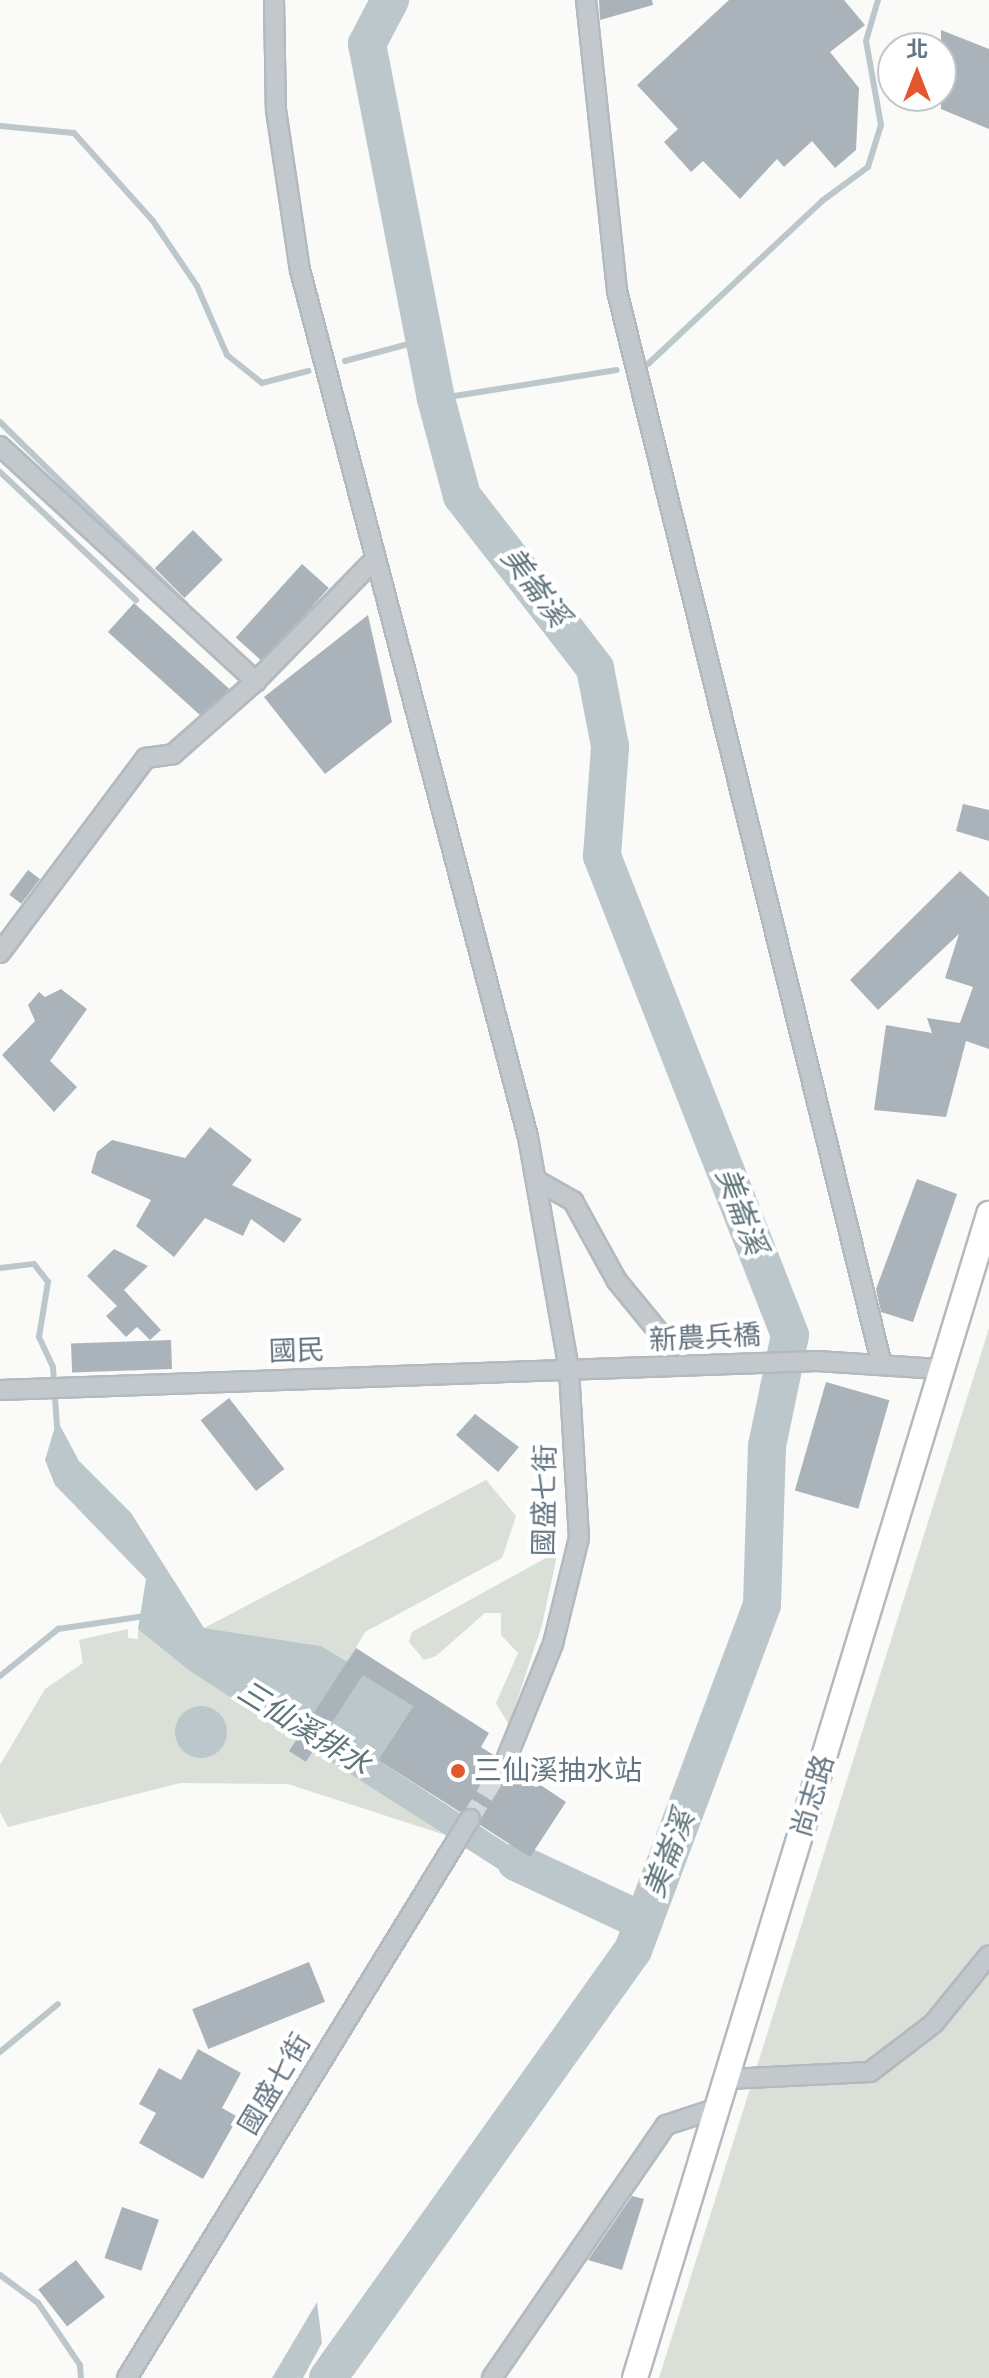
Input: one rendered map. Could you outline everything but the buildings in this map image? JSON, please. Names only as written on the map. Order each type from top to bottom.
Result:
[{"type":"street","name":"國盛七街","points":[[274,0],[276,110],[300,270],[372,562],[536,1180],[569,1370],[579,1538],[553,1644],[505,1762]]},
{"type":"street","points":[[586,0],[617,291],[881,1361]]},
{"type":"street","points":[[0,446],[256,681]]},
{"type":"street","points":[[0,953],[146,758],[173,754],[256,681],[372,562]]},
{"type":"street","points":[[536,1180],[573,1201],[617,1281],[671,1347]]},
{"type":"street","name":"尚志路","points":[[635,2378],[715,2109],[728,2079],[939,1369],[989,1214]]},
{"type":"street","name":"新農兵橋","points":[[596,1372],[817,1361],[881,1361],[939,1369]]},
{"type":"street","name":"國民","points":[[0,1390],[569,1370],[596,1372]]},
{"type":"street","name":"國盛七街","points":[[127,2378],[470,1819]]},
{"type":"street","points":[[728,2079],[870,2072],[934,2023],[989,1955]]},
{"type":"street","points":[[492,2378],[666,2125],[715,2109]]},
{"type":"shaded area","points":[[989,1328],[989,2378],[659,2378]]},
{"type":"shaded area","points":[[486,1480],[516,1516],[502,1558],[365,1632],[347,1663],[321,1646],[204,1628]]},
{"type":"shaded area","points":[[556,1517],[557,1556],[542,1625],[509,1725],[496,1703],[518,1653],[501,1635],[501,1613],[485,1613],[436,1656],[424,1660],[409,1642],[412,1632],[553,1554]]},
{"type":"shaded area","points":[[128,1629],[128,1638],[138,1639],[138,1629],[298,1738],[290,1751],[306,1762],[315,1749],[445,1835],[288,1784],[180,1783],[8,1827],[0,1812],[0,1765],[45,1689],[83,1663],[79,1640]]},
{"type":"water","points":[[57,1420],[79,1461],[131,1513],[204,1628],[321,1646],[415,1703],[378,1760],[535,1862],[517,1881],[190,1671],[138,1629],[146,1579],[55,1485],[45,1460]]},
{"type":"water","points":[[201,1706],[219,1714],[227,1732],[219,1750],[201,1758],[183,1750],[175,1732],[183,1714]]},
{"type":"water","points":[[317,2302],[322,2343],[303,2378],[272,2378]]},
{"type":"waterway","name":"美崙溪","points":[[328,2378],[633,1950],[762,1605],[767,1446],[790,1335],[602,856],[610,746],[595,668],[462,496],[436,399],[367,44],[390,0]]},
{"type":"waterway","points":[[648,364],[822,201],[868,167],[881,125],[866,41],[878,0]]},
{"type":"waterway","points":[[0,126],[74,133],[153,221],[197,286],[227,355],[262,383],[308,371]]},
{"type":"waterway","points":[[345,361],[427,339]]},
{"type":"waterway","points":[[436,399],[617,370]]},
{"type":"waterway","points":[[0,422],[186,605]]},
{"type":"waterway","points":[[0,472],[136,600]]},
{"type":"waterway","name":"三仙溪排水","points":[[0,1268],[34,1264],[48,1282],[39,1337],[53,1367],[57,1427]]},
{"type":"waterway","name":"三仙溪排水","points":[[0,1676],[58,1629],[145,1616]]},
{"type":"waterway","name":"三仙溪排水","points":[[516,1862],[644,1922]]},
{"type":"waterway","points":[[0,2052],[58,2004]]},
{"type":"waterway","name":"三仙溪排水","points":[[0,2275],[38,2303],[80,2365],[81,2378]]},
{"type":"tunnel","points":[[470,1819],[505,1762]]},
{"type":"place","name":"三仙溪抽水站","points":[[458,1771]]}]
